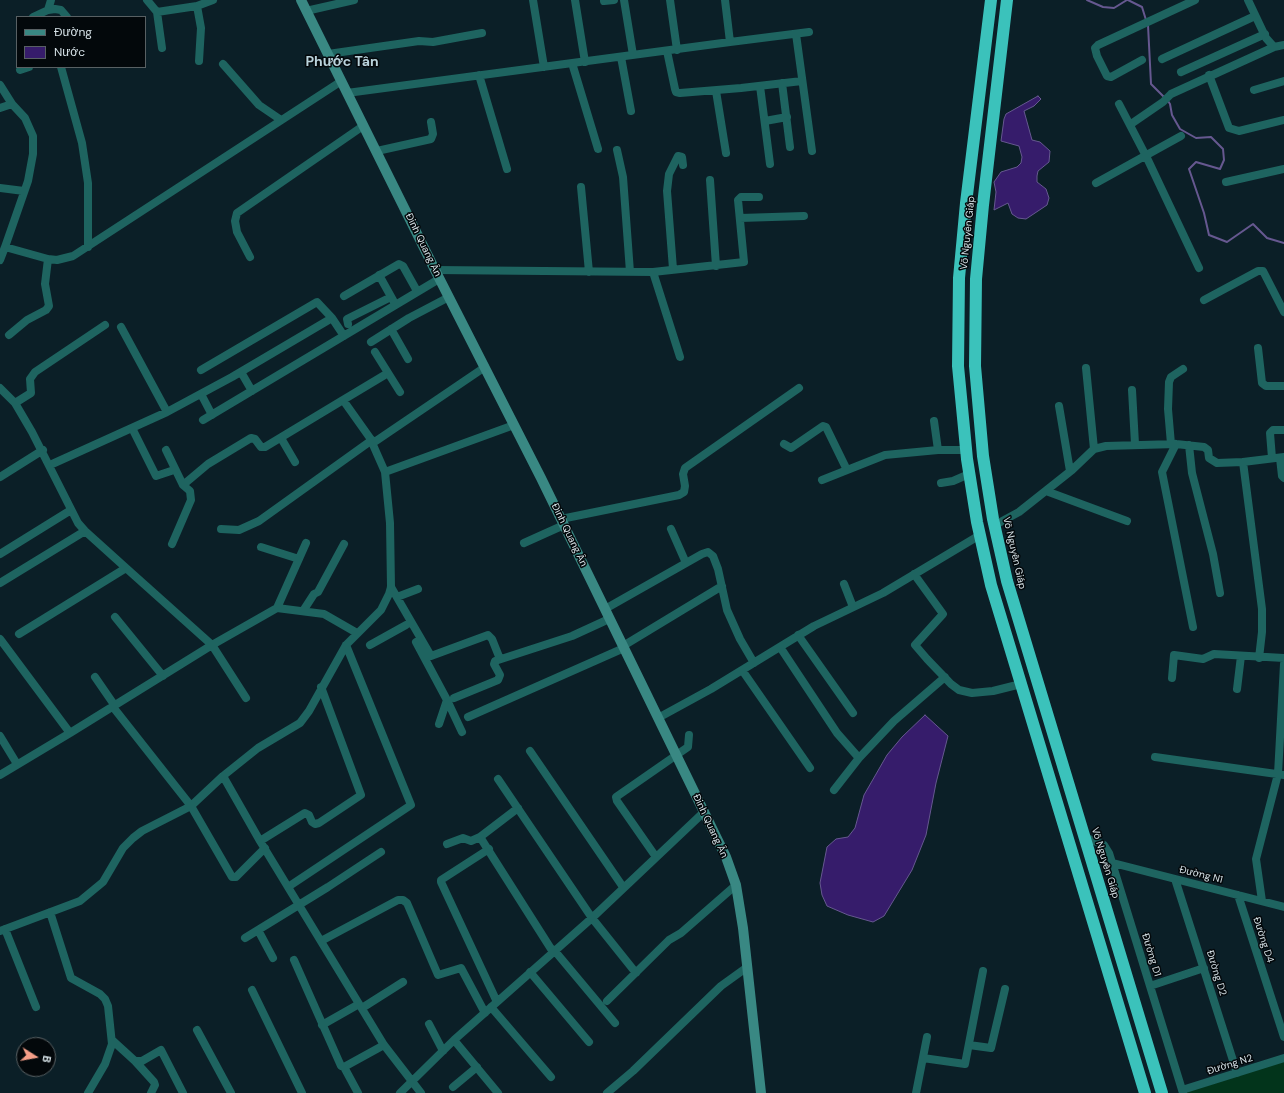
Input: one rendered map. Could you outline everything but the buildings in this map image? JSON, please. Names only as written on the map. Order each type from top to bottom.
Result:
[{"type":"highway","name":"Võ Nguyên Giáp","points":[[990,0],[966,203],[959,278],[958,366],[969,474],[980,536],[991,585],[1144,1093]]},
{"type":"highway","name":"Võ Nguyên Giáp","points":[[1007,0],[983,205],[976,279],[974,366],[983,456],[995,525],[1007,581],[1162,1093]]},
{"type":"street","points":[[48,10],[51,0]]},
{"type":"street","points":[[147,0],[157,12],[162,48]]},
{"type":"street","points":[[157,12],[197,6],[213,0]]},
{"type":"street","name":"Đinh Quang Ân","points":[[301,0],[340,82],[377,151],[437,275],[514,425],[726,857],[736,885],[743,928],[746,968],[761,1093]]},
{"type":"street","points":[[306,11],[354,0]]},
{"type":"street","points":[[533,0],[544,67]]},
{"type":"street","points":[[575,0],[585,62]]},
{"type":"street","points":[[604,2],[614,0]]},
{"type":"street","points":[[624,0],[633,55]]},
{"type":"street","points":[[670,0],[677,50]]},
{"type":"street","points":[[725,0],[730,42]]},
{"type":"street","points":[[1142,60],[1111,76],[1108,76],[1096,56],[1095,48],[1098,45],[1195,0]]},
{"type":"street","points":[[1248,0],[1255,16],[1274,47]]},
{"type":"street","points":[[197,6],[201,28],[199,61]]},
{"type":"street","points":[[35,16],[48,10],[61,10],[66,16]]},
{"type":"street","points":[[1162,59],[1255,16]]},
{"type":"street","points":[[347,93],[809,32]]},
{"type":"street","points":[[328,54],[419,41],[433,42],[482,33]]},
{"type":"street","points":[[796,34],[812,151]]},
{"type":"street","points":[[1181,72],[1265,34]]},
{"type":"street","points":[[1131,124],[1171,94],[1274,47],[1284,45]]},
{"type":"street","points":[[667,51],[676,92],[716,91],[802,81]]},
{"type":"street","points":[[620,57],[631,111]]},
{"type":"street","points":[[572,63],[598,149]]},
{"type":"street","points":[[222,64],[259,105],[281,120]]},
{"type":"street","points":[[20,70],[26,68]]},
{"type":"street","points":[[61,68],[82,143],[88,183],[88,247]]},
{"type":"street","points":[[479,75],[506,169]]},
{"type":"street","points":[[1209,76],[1230,128],[1240,132],[1284,120]]},
{"type":"street","points":[[1254,90],[1284,81]]},
{"type":"street","points":[[4,243],[48,260],[65,259],[88,247],[340,82]]},
{"type":"street","points":[[782,83],[790,147]]},
{"type":"street","points":[[0,85],[12,104],[25,118],[33,136],[33,154],[24,191],[4,243],[0,260]]},
{"type":"street","points":[[760,86],[770,164]]},
{"type":"street","points":[[716,91],[726,153]]},
{"type":"street","points":[[0,108],[12,104]]},
{"type":"street","points":[[1119,104],[1131,124],[1199,268]]},
{"type":"street","points":[[765,121],[787,117]]},
{"type":"street","points":[[377,151],[430,139],[433,134],[431,122]]},
{"type":"street","points":[[250,257],[237,232],[235,221],[237,213],[363,126]]},
{"type":"street","points":[[1096,183],[1181,136]]},
{"type":"street","points":[[617,150],[623,177],[630,272]]},
{"type":"street","points":[[673,269],[667,191],[668,180],[676,157],[680,155],[682,157],[683,165]]},
{"type":"street","points":[[1226,182],[1284,169]]},
{"type":"street","points":[[710,180],[716,266]]},
{"type":"street","points":[[581,187],[589,272]]},
{"type":"street","points":[[0,188],[24,191]]},
{"type":"street","points":[[203,420],[397,305],[437,275],[653,272],[744,262],[739,198],[759,197]]},
{"type":"street","points":[[740,218],[804,216]]},
{"type":"street","points":[[9,335],[28,320],[46,310],[49,306],[45,284],[48,260]]},
{"type":"street","points":[[344,296],[399,264],[403,266],[417,291]]},
{"type":"street","points":[[1204,300],[1258,270],[1263,271],[1284,312]]},
{"type":"street","points":[[653,272],[680,357]]},
{"type":"street","points":[[379,275],[397,305]]},
{"type":"street","points":[[348,324],[347,320],[391,297]]},
{"type":"street","points":[[371,342],[391,329],[449,297]]},
{"type":"street","points":[[201,370],[314,303],[320,303],[344,336]]},
{"type":"street","points":[[50,465],[167,412],[241,372],[332,318]]},
{"type":"street","points":[[15,404],[31,393],[30,379],[35,372],[105,325]]},
{"type":"street","points":[[121,327],[167,412]]},
{"type":"street","points":[[391,329],[408,359]]},
{"type":"street","points":[[1258,348],[1262,383],[1266,386],[1284,386]]},
{"type":"street","points":[[375,352],[400,392]]},
{"type":"street","points":[[221,529],[239,530],[259,521],[372,442],[485,367]]},
{"type":"street","points":[[1086,368],[1094,449]]},
{"type":"street","points":[[1184,370],[1172,377],[1169,382],[1168,409],[1173,444],[1162,472],[1194,627]]},
{"type":"street","points":[[241,372],[252,391]]},
{"type":"street","points":[[183,485],[208,464],[251,438],[255,439],[263,448],[388,373]]},
{"type":"street","points":[[0,388],[15,404],[50,465],[71,510],[85,532],[212,645],[246,698]]},
{"type":"street","points":[[524,543],[562,522],[679,495],[684,492],[685,486],[683,474],[685,468],[800,388]]},
{"type":"street","points":[[1132,390],[1135,444]]},
{"type":"street","points":[[201,394],[212,415]]},
{"type":"street","points":[[344,400],[372,442],[385,472],[390,523],[392,593],[406,625],[451,699],[462,732]]},
{"type":"street","points":[[1059,406],[1070,471]]},
{"type":"street","points":[[934,421],[938,450]]},
{"type":"street","points":[[385,472],[514,425]]},
{"type":"street","points":[[784,444],[791,448],[823,426],[826,427],[847,470]]},
{"type":"street","points":[[132,428],[156,476],[174,470]]},
{"type":"street","points":[[1284,430],[1273,430],[1270,434],[1282,476],[1284,478]]},
{"type":"street","points":[[281,438],[295,462]]},
{"type":"street","points":[[995,525],[1019,512],[1070,471],[1094,449],[1106,446],[1135,444],[1189,445],[1206,448],[1209,458],[1217,463],[1278,458]]},
{"type":"street","points":[[1189,445],[1192,473],[1213,554],[1220,593]]},
{"type":"street","points":[[0,477],[42,450]]},
{"type":"street","points":[[166,450],[174,470],[183,485],[190,491],[191,500],[172,544]]},
{"type":"street","points":[[822,480],[885,455],[938,450],[966,450]]},
{"type":"street","points":[[1243,462],[1262,609],[1262,632],[1259,658]]},
{"type":"street","points":[[941,483],[953,481],[969,474]]},
{"type":"street","points":[[1046,491],[1127,521]]},
{"type":"street","points":[[0,554],[71,510]]},
{"type":"street","points":[[671,530],[686,563]]},
{"type":"street","points":[[0,583],[85,532]]},
{"type":"street","points":[[658,718],[754,663],[798,635],[883,593],[980,536]]},
{"type":"street","points":[[0,775],[212,645],[277,608],[306,543]]},
{"type":"street","points":[[303,611],[314,594],[318,592],[344,544]]},
{"type":"street","points":[[261,547],[299,559]]},
{"type":"street","points":[[604,609],[708,552],[713,556],[728,610],[740,639],[754,663]]},
{"type":"street","points":[[20,634],[126,568]]},
{"type":"street","points":[[914,574],[943,614],[915,645],[945,677],[960,690],[972,693],[993,691],[1021,684]]},
{"type":"street","points":[[844,584],[853,607]]},
{"type":"street","points":[[468,717],[623,647],[722,586]]},
{"type":"street","points":[[36,1007],[3,930],[80,901],[103,882],[123,848],[142,831],[191,806],[258,748],[300,723],[309,712],[346,645],[381,610],[392,593],[418,589]]},
{"type":"street","points":[[392,593],[431,656],[488,635],[492,639],[500,659]]},
{"type":"street","points":[[277,608],[324,614],[357,633]]},
{"type":"street","points":[[115,617],[162,676]]},
{"type":"street","points":[[439,724],[451,699],[498,680],[500,676],[494,662],[558,641],[609,619]]},
{"type":"street","points":[[370,645],[406,625]]},
{"type":"street","points":[[798,635],[853,713]]},
{"type":"street","points":[[0,639],[70,733]]},
{"type":"street","points":[[288,887],[410,805],[346,645]]},
{"type":"street","points":[[780,647],[837,733],[859,758]]},
{"type":"street","points":[[1172,678],[1174,655],[1203,659],[1214,654],[1259,658],[1284,658]]},
{"type":"street","points":[[1237,689],[1241,656]]},
{"type":"street","points":[[1262,902],[1256,859],[1281,774],[1284,664]]},
{"type":"street","points":[[742,670],[810,768]]},
{"type":"street","points":[[95,676],[114,706],[191,806],[232,877],[236,877],[265,848]]},
{"type":"street","points":[[834,790],[859,758],[894,721],[945,677]]},
{"type":"street","points":[[260,840],[305,813],[310,815],[312,822],[315,824],[319,823],[361,795],[322,687]]},
{"type":"street","points":[[656,857],[617,801],[616,797],[689,745],[689,735]]},
{"type":"street","points":[[0,736],[17,764]]},
{"type":"street","points":[[530,751],[623,887]]},
{"type":"street","points":[[1155,757],[1281,774]]},
{"type":"street","points":[[224,776],[260,840],[384,1045],[411,1082],[421,1093]]},
{"type":"street","points":[[498,779],[592,918],[636,973]]},
{"type":"street","points":[[447,844],[463,838],[471,841],[480,837],[518,808]]},
{"type":"street","points":[[400,1093],[454,1040],[592,918],[623,887],[704,812]]},
{"type":"street","points":[[480,837],[553,951],[615,1023]]},
{"type":"street","name":"Đường D1","points":[[1084,837],[1104,845],[1107,848],[1113,863],[1182,1092]]},
{"type":"street","points":[[489,849],[447,876],[441,882],[494,1005],[551,1077]]},
{"type":"street","points":[[245,938],[381,852]]},
{"type":"street","name":"Đường N1","points":[[1113,863],[1284,907]]},
{"type":"street","name":"Đường D2","points":[[1175,879],[1237,1073]]},
{"type":"street","points":[[607,1001],[670,940],[681,933],[736,885]]},
{"type":"street","name":"Đường D4","points":[[1238,895],[1284,1037]]},
{"type":"street","points":[[321,941],[398,900],[403,900],[406,903],[438,975],[461,968],[485,1013]]},
{"type":"street","points":[[50,912],[72,978],[100,994],[107,1002],[112,1040],[105,1064],[88,1093]]},
{"type":"street","points":[[258,930],[273,958]]},
{"type":"street","points":[[294,960],[341,1066],[344,1067],[358,1093]]},
{"type":"street","points":[[610,1092],[721,986],[746,968]]},
{"type":"street","points":[[1150,986],[1204,968]]},
{"type":"street","points":[[923,1058],[965,1064],[983,971]]},
{"type":"street","points":[[530,972],[589,1042]]},
{"type":"street","points":[[322,1025],[361,1006],[403,982]]},
{"type":"street","points":[[969,1045],[991,1048],[1005,989]]},
{"type":"street","points":[[252,990],[302,1093]]},
{"type":"street","points":[[429,1024],[443,1051]]},
{"type":"street","points":[[197,1030],[231,1093]]},
{"type":"street","points":[[916,1093],[927,1038]]},
{"type":"street","points":[[112,1040],[135,1061],[154,1082],[155,1085],[151,1093]]},
{"type":"street","points":[[454,1040],[497,1093]]},
{"type":"street","points":[[344,1067],[384,1045]]},
{"type":"street","points":[[135,1061],[142,1060],[161,1050],[183,1093]]},
{"type":"street","name":"Đường N2","points":[[1182,1092],[1284,1058]]},
{"type":"street","points":[[453,1086],[477,1067]]},
{"type":"green space","points":[[1284,1061],[1284,1093],[1185,1093]]},
{"type":"water","points":[[1038,96],[1041,99],[1034,106],[1024,111],[1032,140],[1040,142],[1050,151],[1049,162],[1038,171],[1037,176],[1037,182],[1046,189],[1049,198],[1047,205],[1026,219],[1018,218],[1012,214],[1008,203],[994,210],[996,192],[994,182],[1001,172],[1017,167],[1021,163],[1022,157],[1019,146],[1001,141],[1004,119],[1006,114]]},
{"type":"water","points":[[925,715],[948,736],[936,783],[926,835],[912,870],[884,916],[873,922],[848,915],[827,906],[822,895],[820,883],[827,847],[836,839],[848,837],[855,828],[864,795],[887,755],[902,737]]},
{"type":"waterway","points":[[1087,0],[1103,7],[1114,8],[1127,0]]},
{"type":"waterway","points":[[1128,0],[1142,7],[1146,20]]},
{"type":"waterway","points":[[1148,25],[1151,84],[1165,98]]},
{"type":"waterway","points":[[1168,101],[1172,115],[1180,129],[1196,138],[1211,137],[1223,149],[1224,160],[1220,169],[1196,162],[1189,169],[1204,213],[1209,235],[1227,242],[1253,224],[1267,238],[1284,243]]},
{"type":"district","name":"Phước Tân","points":[[342,62]]}]
